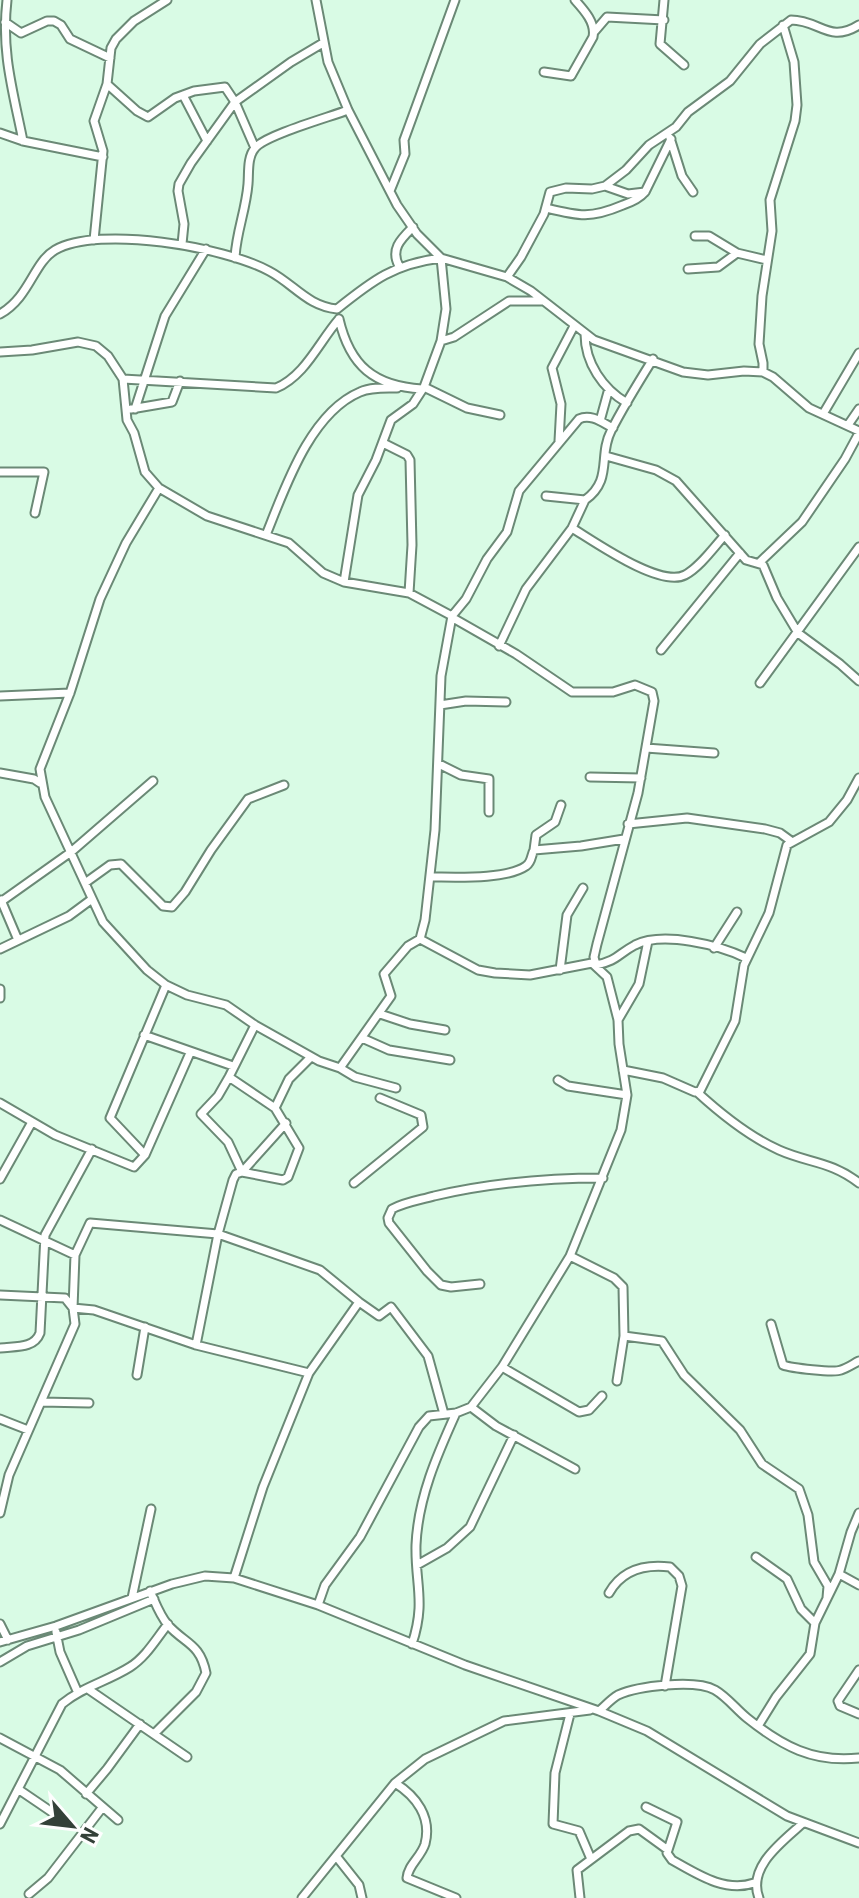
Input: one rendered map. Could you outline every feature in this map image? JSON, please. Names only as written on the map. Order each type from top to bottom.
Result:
[{"type":"street","points":[[7,0],[7,75],[23,141]]},
{"type":"street","points":[[94,240],[103,157],[94,121],[107,84],[110,58],[116,39],[134,21],[159,2],[167,0]]},
{"type":"street","points":[[316,0],[323,43],[348,110],[390,191],[413,227],[441,258],[446,309],[441,341],[423,388],[413,404],[391,420],[358,495],[344,582]]},
{"type":"street","points":[[390,191],[405,154],[404,140],[455,0]]},
{"type":"street","points":[[576,0],[584,0]]},
{"type":"street","points":[[576,0],[595,31]]},
{"type":"street","points":[[664,0],[660,44],[684,65]]},
{"type":"street","points":[[544,72],[571,76],[595,31],[607,17],[664,20]]},
{"type":"street","points":[[546,208],[571,215],[594,216],[628,203],[645,192],[668,136],[688,112],[730,81],[760,44],[791,20],[837,35],[845,34],[859,25]]},
{"type":"street","points":[[5,22],[21,33],[54,21],[61,25],[70,39],[110,58]]},
{"type":"street","points":[[763,372],[759,344],[773,224],[770,200],[795,121],[797,105],[794,62],[783,25]]},
{"type":"street","points":[[182,244],[184,224],[179,184],[207,141],[235,102],[323,43]]},
{"type":"street","points":[[107,84],[145,117],[183,95],[222,86],[235,102],[255,148]]},
{"type":"street","points":[[183,95],[207,141]]},
{"type":"street","points":[[235,258],[236,240],[244,220],[250,157],[255,148],[280,134],[348,110]]},
{"type":"street","points":[[0,133],[23,141],[103,157]]},
{"type":"street","points":[[507,277],[546,208],[550,192],[605,186],[626,170],[649,145],[668,136]]},
{"type":"street","points":[[668,136],[682,176],[693,192]]},
{"type":"street","points":[[605,186],[628,194],[645,192]]},
{"type":"street","points":[[399,266],[394,254],[396,248],[413,227]]},
{"type":"street","points":[[695,236],[709,236],[737,253],[767,260]]},
{"type":"street","points":[[0,314],[20,298],[52,252],[94,240],[182,244],[206,249],[268,270],[311,302],[337,309],[362,288],[399,266],[441,258],[507,277],[544,301],[585,334],[604,344],[683,372],[708,375],[763,372],[809,408],[859,432],[802,522],[760,562]]},
{"type":"street","points":[[135,409],[165,316],[206,249]]},
{"type":"street","points":[[688,269],[718,267],[737,253]]},
{"type":"street","points":[[441,341],[454,337],[509,301],[544,301]]},
{"type":"street","points":[[337,309],[345,343],[352,357],[397,388]]},
{"type":"street","points":[[123,379],[276,388],[302,369],[339,319]]},
{"type":"street","points":[[559,442],[561,404],[552,368],[574,326]]},
{"type":"street","points":[[585,334],[586,352],[608,392],[627,403]]},
{"type":"street","points":[[0,352],[88,343],[108,356],[123,379],[125,410],[145,472],[159,488],[207,516],[289,543],[323,573],[344,582],[409,593],[572,692],[613,692],[635,685],[652,692],[654,701],[641,778],[594,957],[596,965],[607,977],[618,1020],[627,1095],[625,1120],[570,1256],[502,1367],[471,1407],[456,1413],[429,1416],[419,1427],[371,1520],[325,1585],[318,1605]]},
{"type":"street","points":[[823,414],[859,353]]},
{"type":"street","points":[[499,646],[526,589],[572,528],[585,500],[598,487],[605,472],[607,440],[653,359]]},
{"type":"street","points":[[125,410],[172,402],[180,381]]},
{"type":"street","points":[[266,535],[294,468],[333,409],[363,390],[423,388],[467,408],[500,415]]},
{"type":"street","points":[[600,421],[608,392]]},
{"type":"street","points":[[848,425],[859,409]]},
{"type":"street","points":[[340,1068],[392,995],[383,975],[408,946],[420,939],[425,920],[439,764],[441,676],[452,617],[507,532],[519,491],[559,442],[583,417],[613,428]]},
{"type":"street","points":[[383,443],[407,455],[410,460],[412,515],[409,593]]},
{"type":"street","points":[[606,456],[656,470],[676,481],[746,560],[760,562]]},
{"type":"street","points":[[0,472],[44,472],[35,513]]},
{"type":"street","points":[[159,488],[126,543],[100,599],[70,693],[40,769],[41,785],[103,922],[124,947],[166,985],[187,995],[226,1005],[311,1057],[355,1077],[396,1088]]},
{"type":"street","points":[[546,496],[585,500]]},
{"type":"street","points":[[572,528],[624,559],[667,577],[680,577],[689,572],[725,535]]},
{"type":"street","points":[[760,683],[859,547]]},
{"type":"street","points":[[661,650],[740,553]]},
{"type":"street","points":[[760,562],[798,633],[859,681]]},
{"type":"street","points":[[0,696],[70,693]]},
{"type":"street","points":[[440,705],[466,701],[506,702]]},
{"type":"street","points":[[646,748],[714,753]]},
{"type":"street","points":[[439,764],[461,775],[489,779],[489,812]]},
{"type":"street","points":[[0,773],[34,779],[41,785]]},
{"type":"street","points":[[590,777],[641,778]]},
{"type":"street","points":[[697,1092],[731,1033],[746,958],[769,913],[787,845],[829,822],[847,800],[859,778]]},
{"type":"street","points":[[18,940],[1,900],[71,852],[153,781]]},
{"type":"street","points":[[85,883],[110,865],[121,864],[163,906],[172,907],[248,799],[284,785]]},
{"type":"street","points":[[430,877],[490,876],[525,867],[531,860],[536,835],[555,822],[561,805]]},
{"type":"street","points":[[628,824],[687,818],[765,829],[780,833],[791,841]]},
{"type":"street","points":[[534,850],[624,839]]},
{"type":"street","points":[[560,970],[567,915],[583,888]]},
{"type":"street","points":[[0,949],[69,916],[92,899]]},
{"type":"street","points":[[714,948],[737,912]]},
{"type":"street","points":[[420,939],[478,970],[530,975],[586,963],[612,962],[636,944],[648,941],[687,941],[746,958]]},
{"type":"street","points":[[618,1020],[639,984],[648,941]]},
{"type":"street","points":[[145,1155],[110,1118],[166,985]]},
{"type":"street","points":[[0,989],[0,998]]},
{"type":"street","points":[[380,1014],[410,1024],[445,1030]]},
{"type":"street","points":[[242,1172],[228,1142],[201,1114],[218,1096],[255,1025]]},
{"type":"street","points":[[144,1035],[233,1066]]},
{"type":"street","points":[[362,1038],[389,1050],[450,1060]]},
{"type":"street","points":[[0,1103],[55,1135],[134,1167],[145,1155],[190,1053]]},
{"type":"street","points":[[275,1108],[289,1079],[311,1057]]},
{"type":"street","points":[[623,1070],[663,1078],[697,1092],[750,1134],[768,1144],[836,1168],[859,1183]]},
{"type":"street","points":[[196,1345],[218,1234],[236,1174],[242,1172],[286,1179],[299,1148],[275,1108],[229,1077]]},
{"type":"street","points":[[558,1080],[568,1086],[627,1095]]},
{"type":"street","points":[[354,1183],[423,1127],[421,1115],[380,1098]]},
{"type":"street","points":[[0,1179],[32,1122]]},
{"type":"street","points":[[242,1172],[286,1123]]},
{"type":"street","points":[[0,1348],[30,1345],[37,1340],[47,1228],[92,1149]]},
{"type":"street","points":[[480,1284],[451,1287],[434,1280],[389,1223],[392,1209],[455,1191],[495,1185],[553,1178],[603,1178]]},
{"type":"street","points":[[0,1220],[75,1255]]},
{"type":"street","points":[[0,1513],[9,1475],[73,1329],[75,1255],[90,1223],[218,1234],[320,1270],[379,1316],[391,1307],[428,1356],[444,1414]]},
{"type":"street","points":[[570,1256],[620,1282],[623,1287],[624,1336],[617,1381]]},
{"type":"street","points":[[0,1295],[65,1298],[73,1308]]},
{"type":"street","points":[[234,1578],[263,1487],[309,1373],[359,1302]]},
{"type":"street","points":[[73,1308],[94,1310],[196,1345],[309,1373]]},
{"type":"street","points":[[771,1324],[783,1365],[794,1369],[840,1371],[859,1361]]},
{"type":"street","points":[[137,1375],[145,1327]]},
{"type":"street","points":[[624,1336],[662,1341],[684,1375],[740,1430],[762,1464],[799,1489],[808,1515],[814,1562],[828,1586],[827,1598]]},
{"type":"street","points":[[502,1367],[579,1412],[589,1410],[602,1396]]},
{"type":"street","points":[[41,1402],[89,1403]]},
{"type":"street","points":[[471,1407],[496,1426],[575,1469]]},
{"type":"street","points":[[412,1644],[421,1609],[417,1565],[420,1511],[427,1484],[456,1413]]},
{"type":"street","points":[[0,1419],[28,1430]]},
{"type":"street","points":[[417,1565],[447,1548],[470,1527],[514,1435]]},
{"type":"street","points":[[132,1598],[151,1509]]},
{"type":"street","points":[[758,1726],[810,1654],[815,1623],[839,1574],[859,1513]]},
{"type":"street","points":[[756,1557],[787,1579],[801,1609],[815,1623]]},
{"type":"street","points":[[609,1593],[615,1583],[635,1569],[670,1567],[675,1571],[681,1581],[683,1607],[665,1686]]},
{"type":"street","points":[[839,1574],[859,1585]]},
{"type":"street","points":[[0,1624],[4,1641],[56,1626],[150,1591],[205,1576],[234,1578],[318,1605],[412,1644],[647,1731],[743,1791],[803,1823],[859,1843]]},
{"type":"street","points":[[150,1591],[168,1624],[194,1645],[206,1673],[196,1692],[154,1734]]},
{"type":"street","points":[[0,1662],[20,1649],[79,1630],[154,1599]]},
{"type":"street","points":[[0,1824],[59,1708],[78,1693],[129,1668],[142,1658],[168,1624]]},
{"type":"street","points":[[56,1626],[60,1652],[78,1693]]},
{"type":"street","points":[[859,1670],[838,1701],[845,1709],[859,1714]]},
{"type":"street","points":[[302,1898],[395,1783],[425,1759],[493,1725],[596,1710],[620,1694],[665,1686],[694,1685],[713,1689],[785,1744],[818,1758],[859,1758]]},
{"type":"street","points":[[88,1689],[187,1757]]},
{"type":"street","points":[[570,1714],[555,1773],[553,1824],[579,1831],[591,1859]]},
{"type":"street","points":[[86,1794],[140,1724]]},
{"type":"street","points":[[0,1738],[60,1770],[118,1820]]},
{"type":"street","points":[[395,1783],[413,1795],[424,1816],[425,1844],[409,1869],[407,1878],[456,1898]]},
{"type":"street","points":[[18,1789],[65,1821]]},
{"type":"street","points":[[646,1807],[677,1822],[668,1850]]},
{"type":"street","points":[[29,1894],[48,1878],[102,1808]]},
{"type":"street","points":[[759,1898],[754,1883],[757,1874],[769,1856],[803,1823]]},
{"type":"street","points":[[580,1898],[576,1873],[635,1829],[668,1850],[672,1860],[714,1882],[736,1887],[754,1883]]},
{"type":"street","points":[[336,1856],[359,1885],[362,1898]]}]
